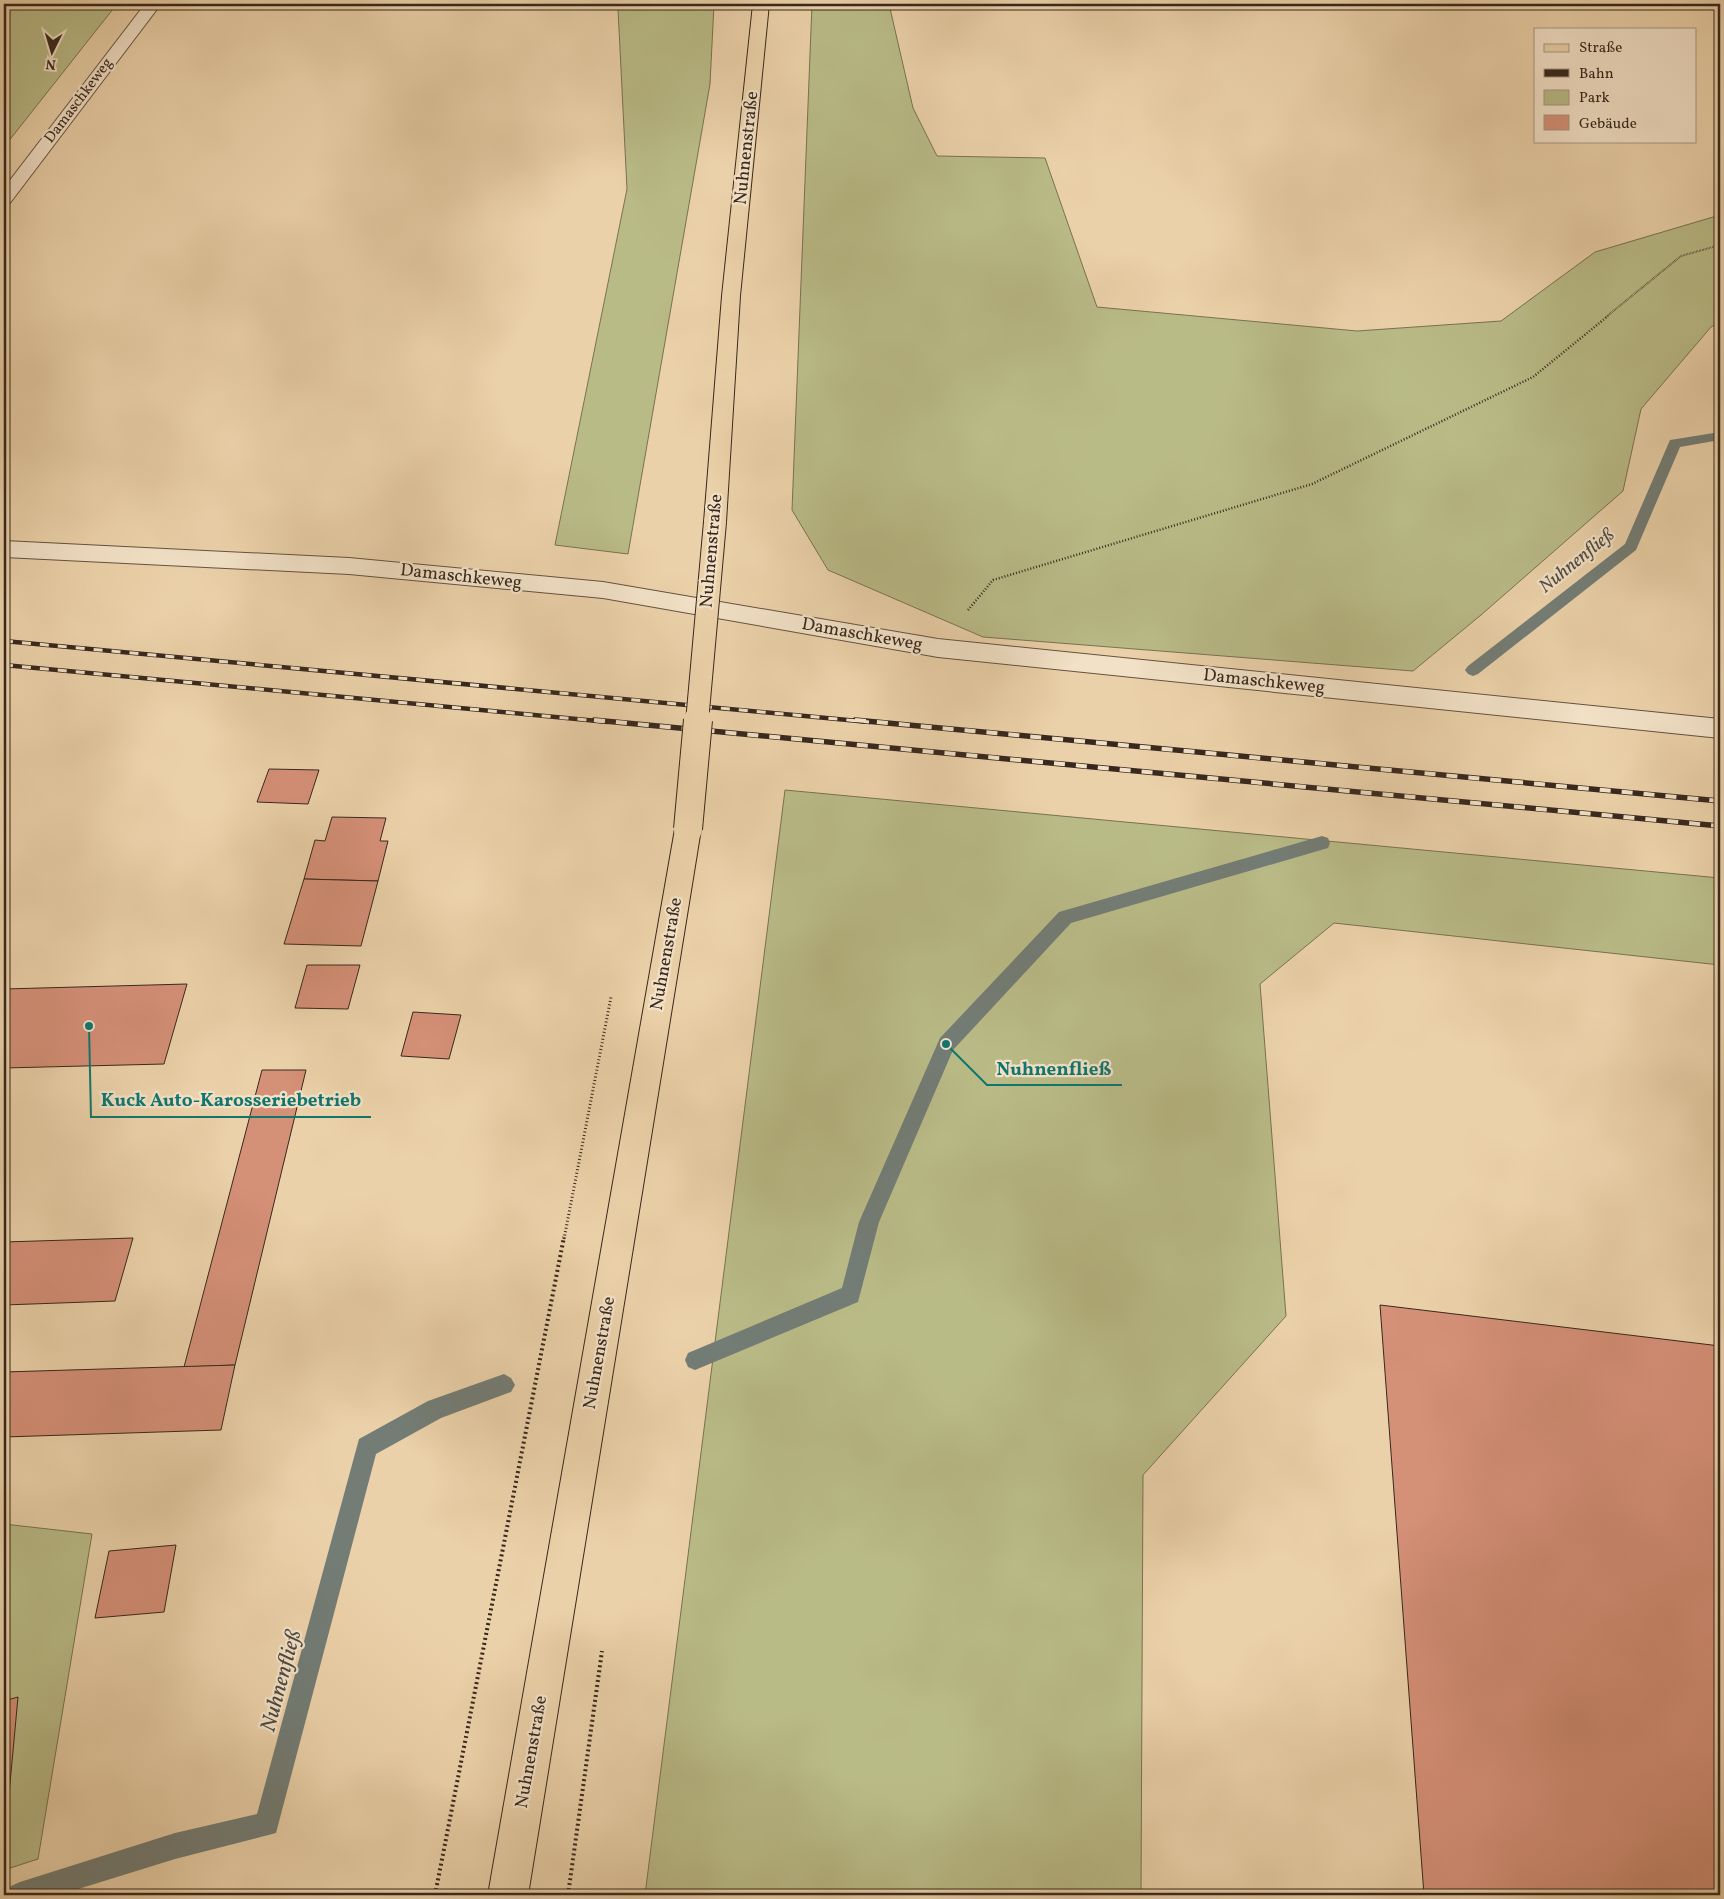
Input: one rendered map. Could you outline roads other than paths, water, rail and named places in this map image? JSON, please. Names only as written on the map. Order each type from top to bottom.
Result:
[{"type":"main road","name":"Nuhnenstraße","points":[[508,1895],[688,828],[715,522],[731,296],[761,4]]},
{"type":"lane","name":"Damaschkeweg","points":[[4,199],[154,4]]},
{"type":"lane","name":"Damaschkeweg","points":[[4,548],[349,566],[603,590],[938,648],[1720,729]]},
{"type":"waterway","name":"Nuhnenfließ","points":[[1473,670],[1631,547],[1675,443],[1720,436]]},
{"type":"waterway","name":"Nuhnenfließ","points":[[695,1360],[851,1295],[869,1222],[946,1044],[1065,917],[1322,843]]},
{"type":"waterway","name":"Nuhnenfließ","points":[[20,1895],[175,1846],[267,1824],[367,1447],[436,1409],[504,1385]]},
{"type":"railway","points":[[4,641],[869,722]]},
{"type":"railway","points":[[4,665],[608,722]]},
{"type":"railway","points":[[594,720],[1720,826]]},
{"type":"railway","points":[[855,720],[1720,801]]},
{"type":"place","name":"Kuck Auto-Karosseriebetrieb","points":[[89,1026]]},
{"type":"place","name":"Nuhnenfließ","points":[[946,1044]]}]
